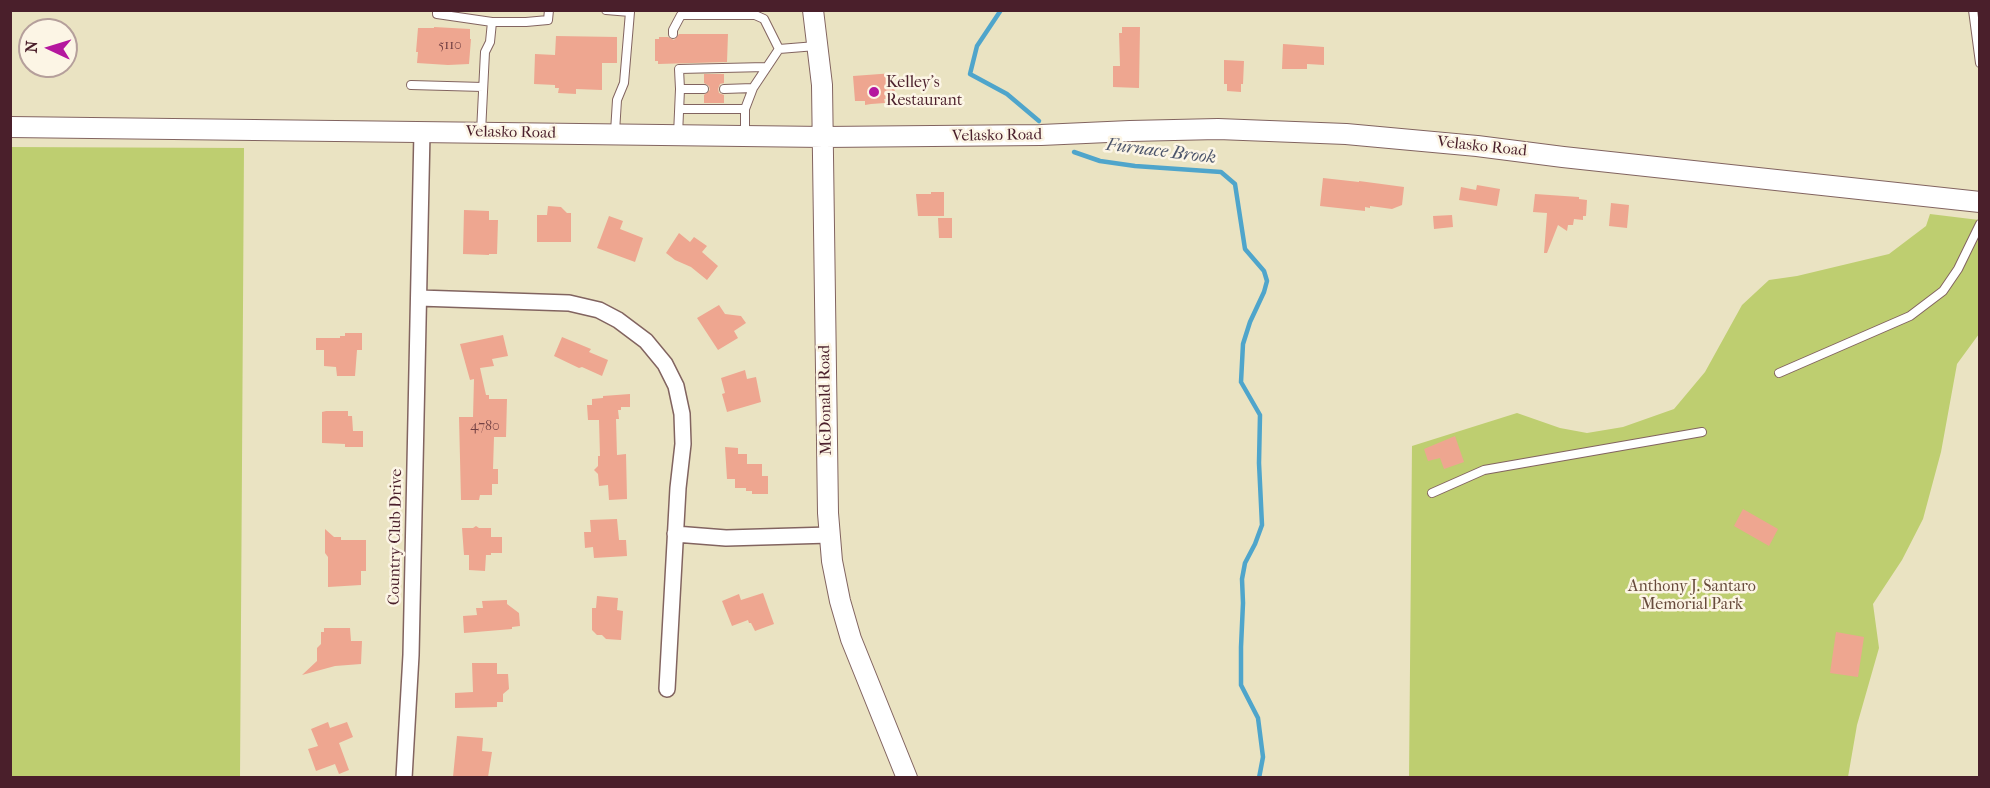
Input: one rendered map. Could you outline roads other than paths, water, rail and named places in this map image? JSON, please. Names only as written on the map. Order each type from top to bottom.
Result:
[{"type":"street","name":"McDonald Road","points":[[813,10],[822,85],[824,138],[830,535],[840,601],[851,639],[908,777]]},
{"type":"street","name":"Velasko Road","points":[[10,127],[824,138],[1041,135],[1218,129],[1346,134],[1477,146],[1980,202]]},
{"type":"street","name":"Country Club Drive","points":[[404,777],[411,655],[422,132]]},
{"type":"street","points":[[419,298],[569,303],[599,310],[618,320],[646,341],[665,364],[672,378],[682,414],[683,444],[675,534],[667,689]]},
{"type":"street","points":[[675,534],[726,538],[830,535]]},
{"type":"lane","points":[[437,10],[437,14],[492,22],[548,20],[549,10]]},
{"type":"lane","points":[[606,10],[630,12],[624,83],[617,100],[615,135]]},
{"type":"lane","points":[[1973,10],[1980,63]]},
{"type":"lane","points":[[673,34],[681,15],[755,15],[764,19],[779,49]]},
{"type":"lane","points":[[481,133],[485,52],[490,42],[492,22]]},
{"type":"lane","points":[[745,136],[745,109],[753,88],[779,49],[817,46]]},
{"type":"lane","points":[[678,136],[680,89],[676,66],[766,67]]},
{"type":"lane","points":[[411,85],[483,87]]},
{"type":"lane","points":[[724,89],[753,88]]},
{"type":"lane","points":[[680,89],[704,89]]},
{"type":"lane","points":[[680,109],[745,109]]},
{"type":"lane","points":[[1779,373],[1910,316],[1943,291],[1958,269],[1980,224]]},
{"type":"lane","points":[[1432,493],[1484,470],[1702,432]]},
{"type":"waterway","name":"Furnace Brook","points":[[1001,10],[977,46],[970,74],[1007,94],[1039,121]]},
{"type":"waterway","name":"Furnace Brook","points":[[1074,152],[1100,161],[1135,166],[1221,172],[1235,184],[1245,249],[1264,271],[1267,281],[1243,344],[1241,382],[1260,415],[1259,463],[1262,525],[1245,563],[1242,579],[1241,647],[1241,685],[1258,718],[1263,757],[1259,778]]},
{"type":"place","name":"Kelley's Restaurant","points":[[874,92]]},
{"type":"park label","name":"Anthony J. Santaro Memorial Park","points":[[1692,596]]}]
